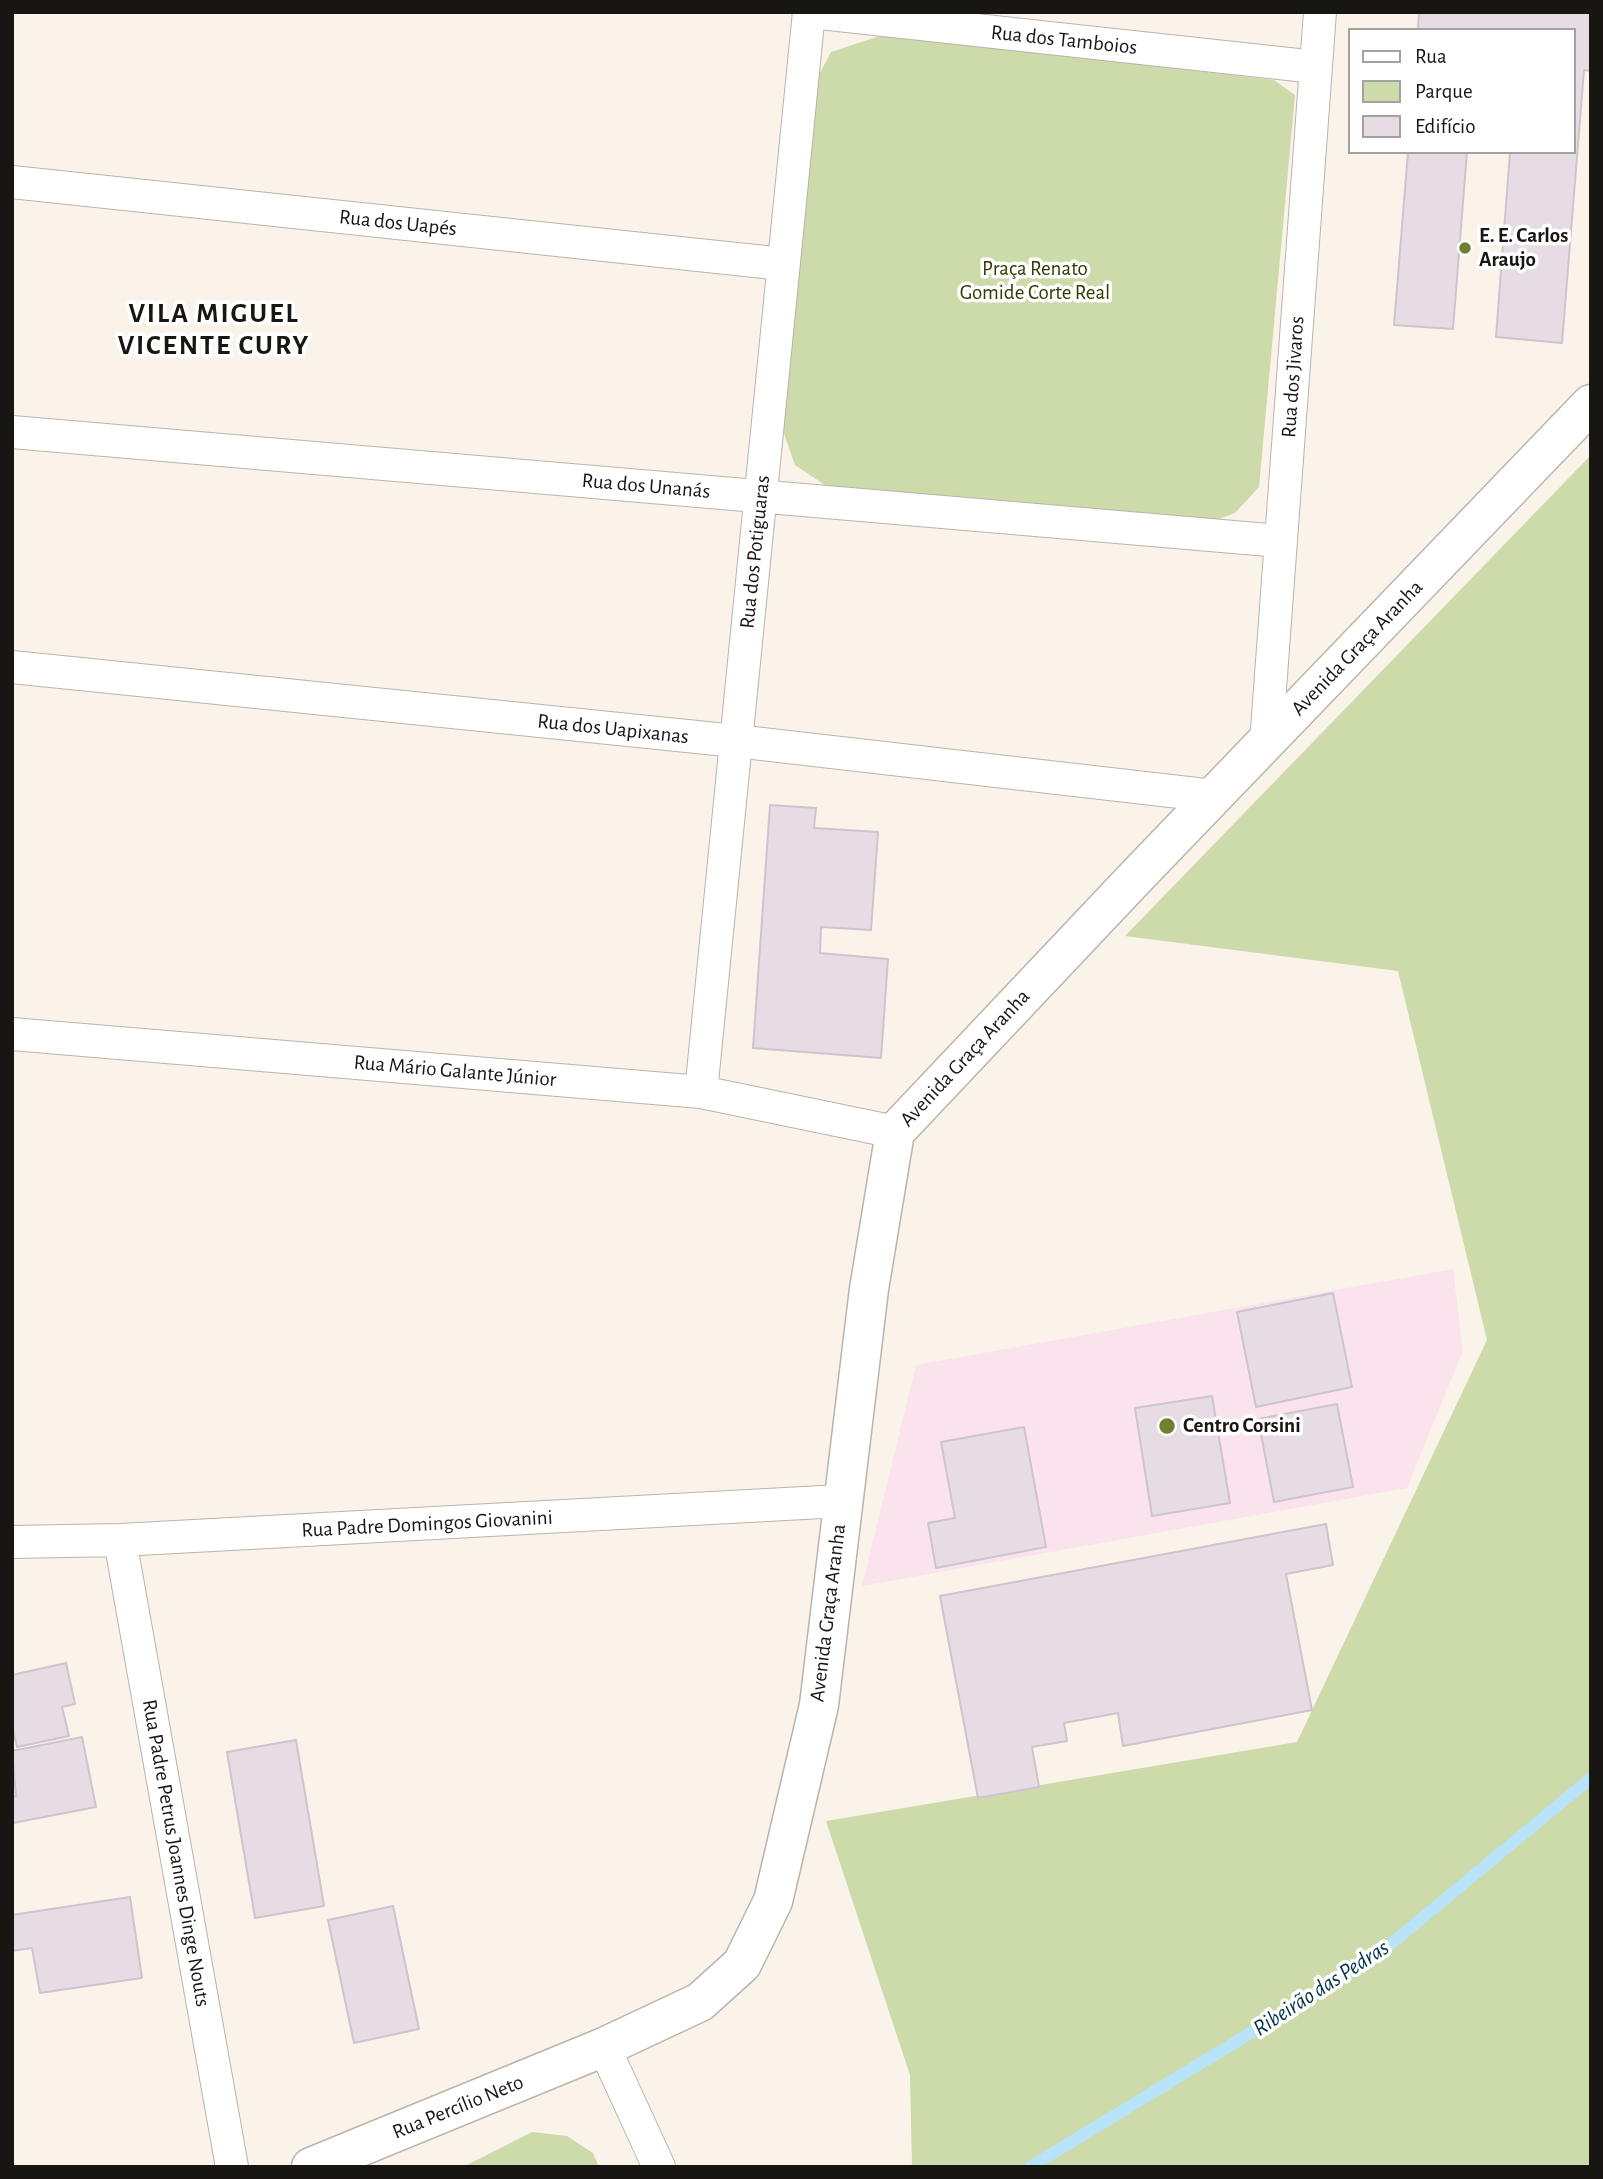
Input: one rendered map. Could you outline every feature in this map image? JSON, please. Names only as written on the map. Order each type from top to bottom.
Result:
[{"type":"street","name":"Rua dos Tamboios","points":[[810,12],[1316,67]]},
{"type":"street","name":"Rua dos Potiguaras","points":[[701,1092],[810,12]]},
{"type":"street","name":"Rua dos Jivaros","points":[[1266,743],[1320,12]]},
{"type":"street","name":"Rua dos Uapés","points":[[12,182],[783,264]]},
{"type":"street","name":"Avenida Graça Aranha","points":[[604,2048],[700,2002],[743,1964],[774,1901],[819,1705],[841,1501],[869,1289],[895,1132],[1591,404]]},
{"type":"street","name":"Rua dos Unanás","points":[[12,432],[1280,541]]},
{"type":"street","name":"Rua dos Uapixanas","points":[[12,667],[736,741],[1214,796]]},
{"type":"street","name":"Rua Mário Galante Júnior","points":[[12,1034],[701,1092],[895,1132]]},
{"type":"street","name":"Rua Padre Domingos Giovanini","points":[[12,1542],[120,1540],[841,1501]]},
{"type":"street","name":"Rua Padre Petrus Joannes Dinge Nouts","points":[[120,1540],[232,2167]]},
{"type":"street","name":"Rua Percílio Neto","points":[[311,2167],[604,2048]]},
{"type":"street","points":[[604,2048],[659,2167]]},
{"type":"shaded area","name":"Centro Corsini","points":[[1453,1269],[1463,1351],[1407,1488],[862,1586],[916,1365]]},
{"type":"green space","name":"Praça Renato Gomide Corte Real","points":[[886,34],[1274,80],[1295,95],[1259,487],[1235,513],[1197,527],[834,491],[795,465],[781,425],[814,84],[831,52]]},
{"type":"green space","points":[[1591,455],[1591,2167],[912,2167],[910,2075],[826,1821],[1297,1742],[1487,1340],[1398,971],[1125,936]]},
{"type":"green space","points":[[532,2132],[567,2136],[593,2153],[599,2167],[463,2167]]},
{"type":"building","points":[[1419,12],[1591,12],[1591,71],[1584,70],[1562,343],[1496,337],[1510,154],[1575,154],[1575,28],[1418,28]]},
{"type":"building","points":[[1408,154],[1467,154],[1453,329],[1394,325]]},
{"type":"building","points":[[770,805],[816,808],[814,828],[878,832],[871,930],[821,927],[820,953],[888,959],[881,1058],[753,1048]]},
{"type":"building","points":[[1333,1293],[1352,1387],[1256,1407],[1237,1312]]},
{"type":"building","points":[[1212,1396],[1230,1503],[1152,1516],[1135,1408]]},
{"type":"building","points":[[1337,1404],[1353,1487],[1274,1502],[1258,1419]]},
{"type":"building","points":[[1024,1427],[1046,1547],[936,1568],[928,1523],[955,1518],[941,1442]]},
{"type":"building","points":[[1326,1524],[1333,1565],[1286,1574],[1312,1710],[1123,1746],[1118,1713],[1064,1723],[1067,1741],[1032,1747],[1039,1787],[978,1798],[940,1596]]},
{"type":"building","points":[[66,1663],[75,1704],[62,1707],[69,1736],[17,1747],[12,1725],[12,1675]]},
{"type":"building","points":[[82,1737],[96,1807],[13,1823],[12,1797],[16,1796],[12,1751]]},
{"type":"building","points":[[296,1740],[324,1906],[255,1918],[227,1752]]},
{"type":"building","points":[[130,1897],[142,1978],[40,1993],[32,1948],[12,1951],[12,1915]]},
{"type":"building","points":[[393,1906],[419,2029],[354,2043],[328,1920]]},
{"type":"waterway","name":"Ribeirão das Pedras","points":[[1030,2167],[1374,1958],[1591,1778]]},
{"type":"place","name":"E. E. Carlos Araujo","points":[[1465,248]]},
{"type":"place","name":"Centro Corsini","points":[[1167,1426]]},
{"type":"district","name":"VILA MIGUEL VICENTE CURY","points":[[214,330]]}]
